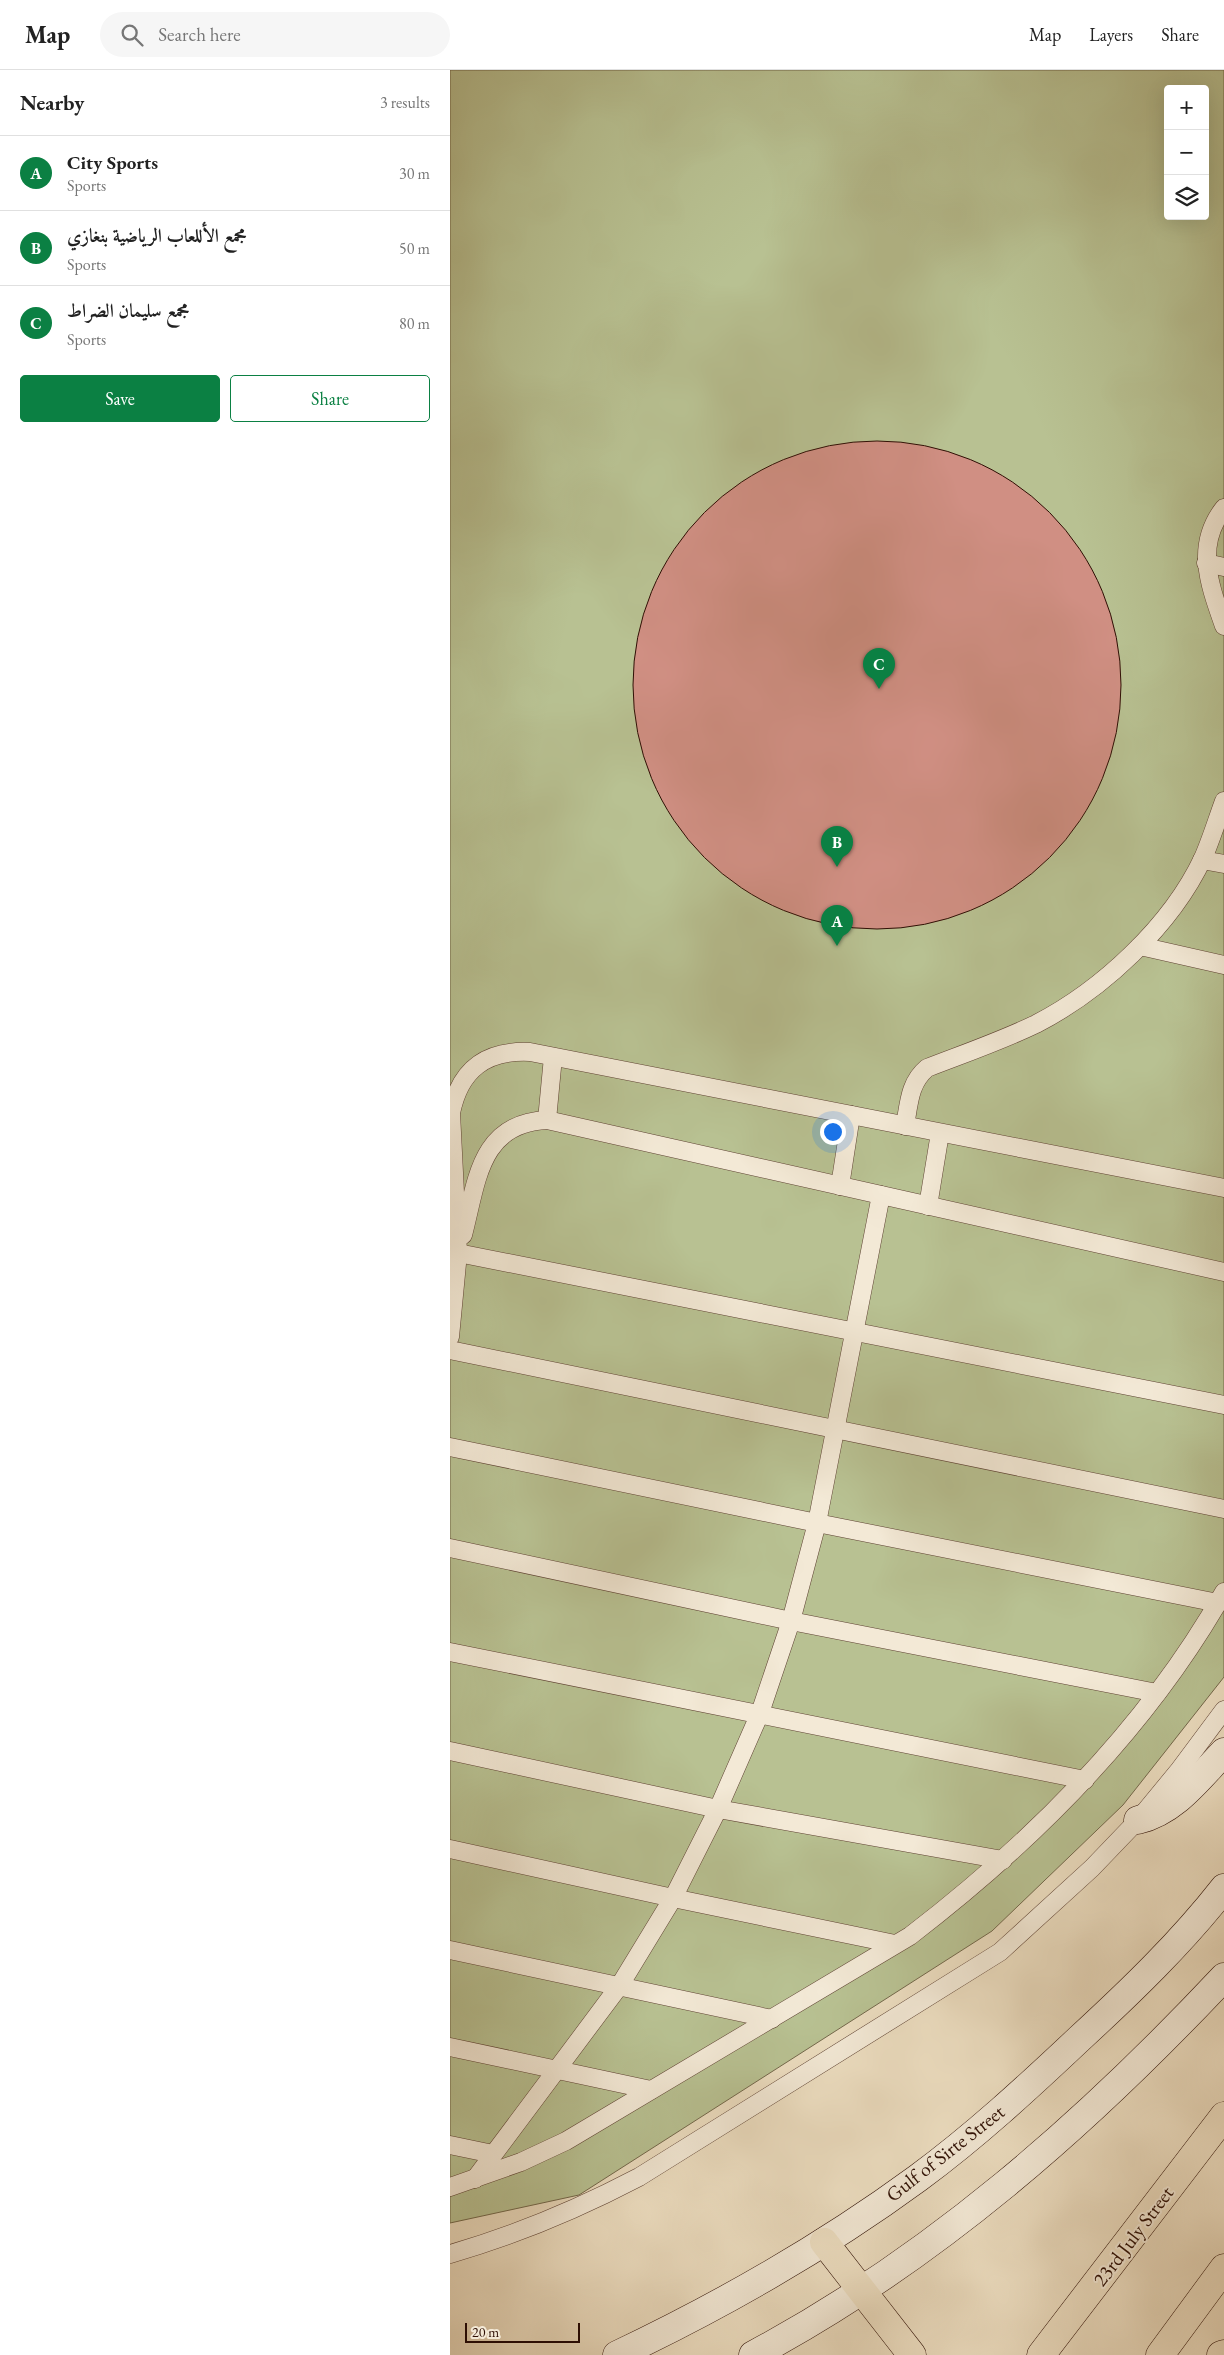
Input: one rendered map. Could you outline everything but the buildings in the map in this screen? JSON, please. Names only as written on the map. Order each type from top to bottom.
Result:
[{"type":"main road","points":[[1138,1820],[1163,1812],[1224,1752]]},
{"type":"main road","name":"Gulf of Sirte Street","points":[[617,2355],[675,2327],[787,2265],[917,2178],[981,2128],[1130,1992],[1224,1888]]},
{"type":"main road","points":[[754,2355],[861,2291],[954,2226],[1048,2148],[1172,2032],[1224,1977]]},
{"type":"main road","name":"23rd July Street","points":[[1041,2355],[1224,2116]]},
{"type":"main road","points":[[824,2242],[912,2355]]},
{"type":"main road","points":[[1160,2355],[1224,2268]]},
{"type":"lane","points":[[1224,508],[1213,528],[1208,545],[1206,563],[1209,582],[1224,626]]},
{"type":"lane","points":[[1206,563],[1224,567]]},
{"type":"lane","points":[[905,1126],[914,1084],[927,1068],[1036,1023],[1083,995],[1140,946],[1171,910],[1202,860],[1224,801]]},
{"type":"lane","points":[[1202,860],[1224,864]]},
{"type":"lane","points":[[1140,946],[1224,965]]},
{"type":"lane","points":[[450,1337],[458,1253],[451,1113],[454,1098],[461,1083],[471,1070],[484,1060],[498,1054],[515,1051],[553,1057],[1224,1188]]},
{"type":"lane","points":[[547,1120],[553,1057]]},
{"type":"lane","points":[[840,1186],[851,1115]]},
{"type":"lane","points":[[458,1253],[482,1163],[489,1148],[500,1135],[514,1126],[530,1121],[547,1120],[1224,1272]]},
{"type":"lane","points":[[928,1206],[940,1132]]},
{"type":"lane","points":[[475,2179],[620,1985],[673,1898],[718,1809],[760,1713],[791,1621],[817,1523],[881,1195]]},
{"type":"lane","points":[[458,1253],[1224,1405]]},
{"type":"lane","points":[[450,1350],[1224,1509]]},
{"type":"lane","points":[[450,1446],[817,1523],[1221,1597],[1157,1693],[1085,1780],[1003,1860],[962,1896],[910,1936],[566,2141],[521,2162],[450,2187]]},
{"type":"lane","points":[[450,1548],[791,1621],[1157,1693]]},
{"type":"lane","points":[[450,1652],[1085,1780]]},
{"type":"lane","points":[[450,2254],[544,2223],[592,2202],[639,2177],[1000,1952],[1092,1868],[1138,1820],[1180,1770],[1224,1710]]},
{"type":"lane","points":[[450,1751],[718,1809],[1003,1860]]},
{"type":"lane","points":[[450,1848],[673,1898],[895,1944]]},
{"type":"lane","points":[[450,1950],[772,2018]]},
{"type":"lane","points":[[450,2047],[651,2090]]},
{"type":"lane","points":[[450,2145],[493,2154]]},
{"type":"green space","points":[[450,70],[1224,70],[1224,1677],[1123,1805],[992,1931],[579,2195],[450,2223]]},
{"type":"place","name":"مجمع سليمان الضراط","points":[[879,689]]},
{"type":"place","name":"مجمع الأللعاب الرياضية بنغازي","points":[[837,867]]},
{"type":"place","name":"City Sports","points":[[837,946]]}]
